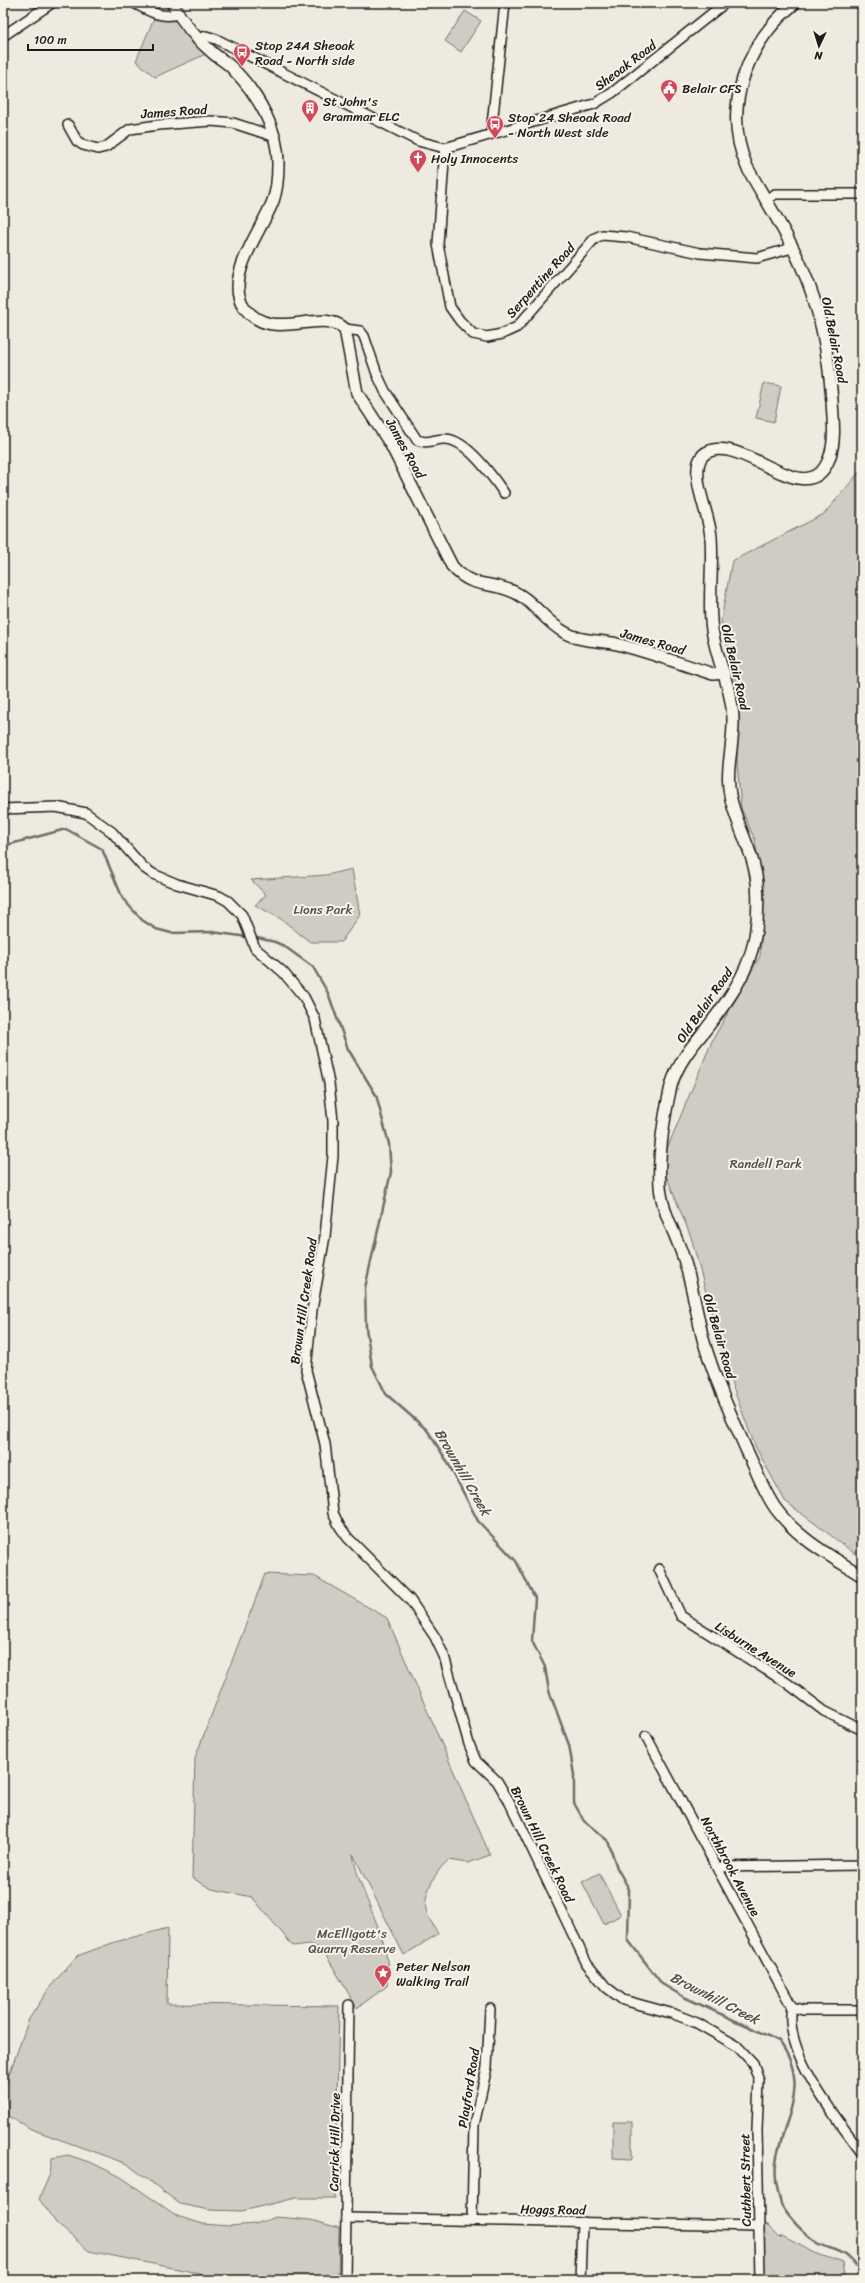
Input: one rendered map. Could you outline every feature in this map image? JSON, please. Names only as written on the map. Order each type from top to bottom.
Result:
[{"type":"main road","points":[[172,3],[197,40],[232,67],[247,83],[259,101],[276,144],[278,165],[273,200],[244,261],[239,280],[238,295],[244,307],[264,322],[296,324],[330,321],[339,324],[345,330]]},
{"type":"main road","name":"Old Belair Road","points":[[795,3],[763,35],[745,71],[736,114],[740,151],[802,267],[817,308],[830,376],[834,434],[829,460],[819,474],[811,478],[790,477],[732,450],[713,449],[703,455],[700,460],[698,477],[711,532],[711,624],[724,673],[733,719],[729,774],[730,795],[754,866],[757,885],[757,922],[754,943],[744,975],[730,998],[692,1046],[678,1067],[672,1083],[662,1144],[660,1186],[664,1208],[685,1261],[704,1342],[724,1398],[766,1492],[777,1510],[803,1538],[862,1576]]},
{"type":"main road","name":"James Road","points":[[345,330],[357,393],[391,445],[437,533],[447,558],[462,577],[476,584],[510,590],[529,603],[564,633],[588,640],[616,644],[713,674],[724,673]]},
{"type":"street","points":[[3,36],[52,3]]},
{"type":"street","points":[[134,3],[165,17],[178,14]]},
{"type":"street","points":[[491,134],[504,3]]},
{"type":"street","name":"Sheoak Road","points":[[446,148],[594,104],[612,93],[725,3]]},
{"type":"street","points":[[197,40],[206,36],[216,39],[418,141],[446,148]]},
{"type":"street","name":"James Road","points":[[68,125],[77,141],[83,145],[98,149],[106,147],[130,129],[158,124],[211,122],[233,123],[274,136]]},
{"type":"street","name":"Serpentine Road","points":[[446,148],[438,244],[450,308],[473,334],[487,337],[502,334],[517,327],[595,238],[602,235],[626,237],[700,253],[757,258],[792,248]]},
{"type":"street","points":[[765,200],[775,194],[862,194]]},
{"type":"street","points":[[345,330],[360,331],[364,336],[382,385],[417,440],[430,443],[447,439],[458,444],[487,470],[504,493]]},
{"type":"street","name":"Brown Hill Creek Road","points":[[3,809],[56,807],[86,813],[112,832],[143,867],[153,874],[170,882],[218,896],[235,907],[248,925],[255,948],[283,972],[304,997],[315,1019],[329,1083],[333,1121],[333,1156],[325,1236],[312,1310],[306,1370],[325,1444],[333,1513],[340,1528],[348,1538],[410,1600],[435,1637],[444,1656],[469,1744],[476,1761],[497,1781],[510,1803],[587,1964],[606,1987],[622,2000],[674,2014],[697,2023],[737,2046],[752,2061],[759,2080]]},
{"type":"street","name":"Lisburne Avenue","points":[[659,1569],[681,1616],[787,1683],[824,1711],[862,1730]]},
{"type":"street","name":"Northbrook Avenue","points":[[646,1736],[792,2007]]},
{"type":"street","points":[[717,1867],[862,1865]]},
{"type":"street","name":"Carrick Hill Drive","points":[[346,2280],[349,2005]]},
{"type":"street","points":[[862,2010],[803,2010],[792,2007],[790,2023],[802,2059],[818,2092],[862,2153]]},
{"type":"street","name":"Playford Road","points":[[472,2220],[474,2126],[487,2067],[490,2009]]},
{"type":"street","name":"Cuthbert Street","points":[[759,2080],[760,2280]]},
{"type":"street","name":"Hoggs Road","points":[[346,2218],[759,2226]]},
{"type":"street","points":[[580,2280],[582,2222]]},
{"type":"green space","points":[[465,11],[481,21],[461,52],[445,41]]},
{"type":"green space","points":[[154,18],[176,21],[206,54],[155,77],[136,61]]},
{"type":"green space","points":[[764,383],[781,386],[774,422],[756,418]]},
{"type":"green space","name":"Randell Park","points":[[862,469],[862,1559],[785,1501],[755,1446],[728,1374],[691,1237],[661,1163],[712,1041],[760,956],[764,895],[755,840],[741,808],[737,764],[738,694],[721,620],[732,561],[824,514]]},
{"type":"green space","name":"Lions Park","points":[[352,869],[360,915],[341,942],[310,942],[281,919],[255,905],[266,895],[251,880],[326,875]]},
{"type":"green space","name":"McElligott's Quarry Reserve","points":[[265,1574],[314,1576],[387,1618],[490,1855],[468,1863],[449,1860],[444,1864],[432,1882],[426,1903],[428,1915],[438,1934],[404,1955],[353,1854],[356,1870],[381,1935],[388,1969],[387,1986],[357,2008],[323,1950],[310,1944],[293,1946],[252,1897],[212,1889],[192,1878],[195,1758]]},
{"type":"green space","points":[[599,1873],[621,1915],[604,1924],[582,1882]]},
{"type":"green space","points":[[168,1928],[167,2004],[339,2006],[335,2198],[296,2198],[242,2211],[209,2210],[180,2204],[127,2164],[31,2129],[8,2116],[5,2086],[29,2019],[50,1987],[77,1956],[115,1942]]},
{"type":"green space","points":[[613,2122],[632,2122],[632,2159],[613,2158]]},
{"type":"green space","points":[[68,2155],[92,2163],[121,2177],[177,2216],[203,2224],[229,2226],[255,2224],[276,2217],[311,2220],[339,2228],[338,2280],[220,2280],[188,2271],[89,2251],[56,2223],[39,2199],[50,2174],[52,2158]]},
{"type":"green space","points":[[762,2220],[780,2238],[782,2236],[815,2253],[843,2263],[846,2280],[760,2280]]},
{"type":"waterway","name":"Brownhill Creek","points":[[3,846],[66,829],[102,849],[123,899],[142,920],[156,929],[171,933],[212,932],[248,937]]},
{"type":"waterway","name":"Brownhill Creek","points":[[253,937],[275,942],[284,946],[313,967],[328,993],[348,1049],[376,1095],[389,1144],[391,1172],[365,1288],[366,1328],[372,1366],[386,1394],[427,1430],[447,1461],[478,1521],[516,1561],[535,1598],[532,1641],[545,1667],[549,1691],[569,1745],[574,1775],[574,1803],[584,1821],[608,1841],[617,1868],[629,1889],[628,1940],[662,1984],[684,1997],[779,2041],[790,2062],[794,2081],[793,2099],[778,2153],[775,2172],[782,2206],[789,2216],[808,2236],[818,2243],[846,2256],[862,2274]]},
{"type":"place","name":"Stop 24A Sheoak Road - North side","points":[[242,67]]},
{"type":"place","name":"Belair CFS","points":[[669,103]]},
{"type":"place","name":"St John's Grammar ELC","points":[[310,123]]},
{"type":"place","name":"Stop 24 Sheoak Road - North West side","points":[[495,139]]},
{"type":"place","name":"Holy Innocents","points":[[418,173]]},
{"type":"place","name":"Peter Nelson Walking Trail","points":[[383,1988]]}]
